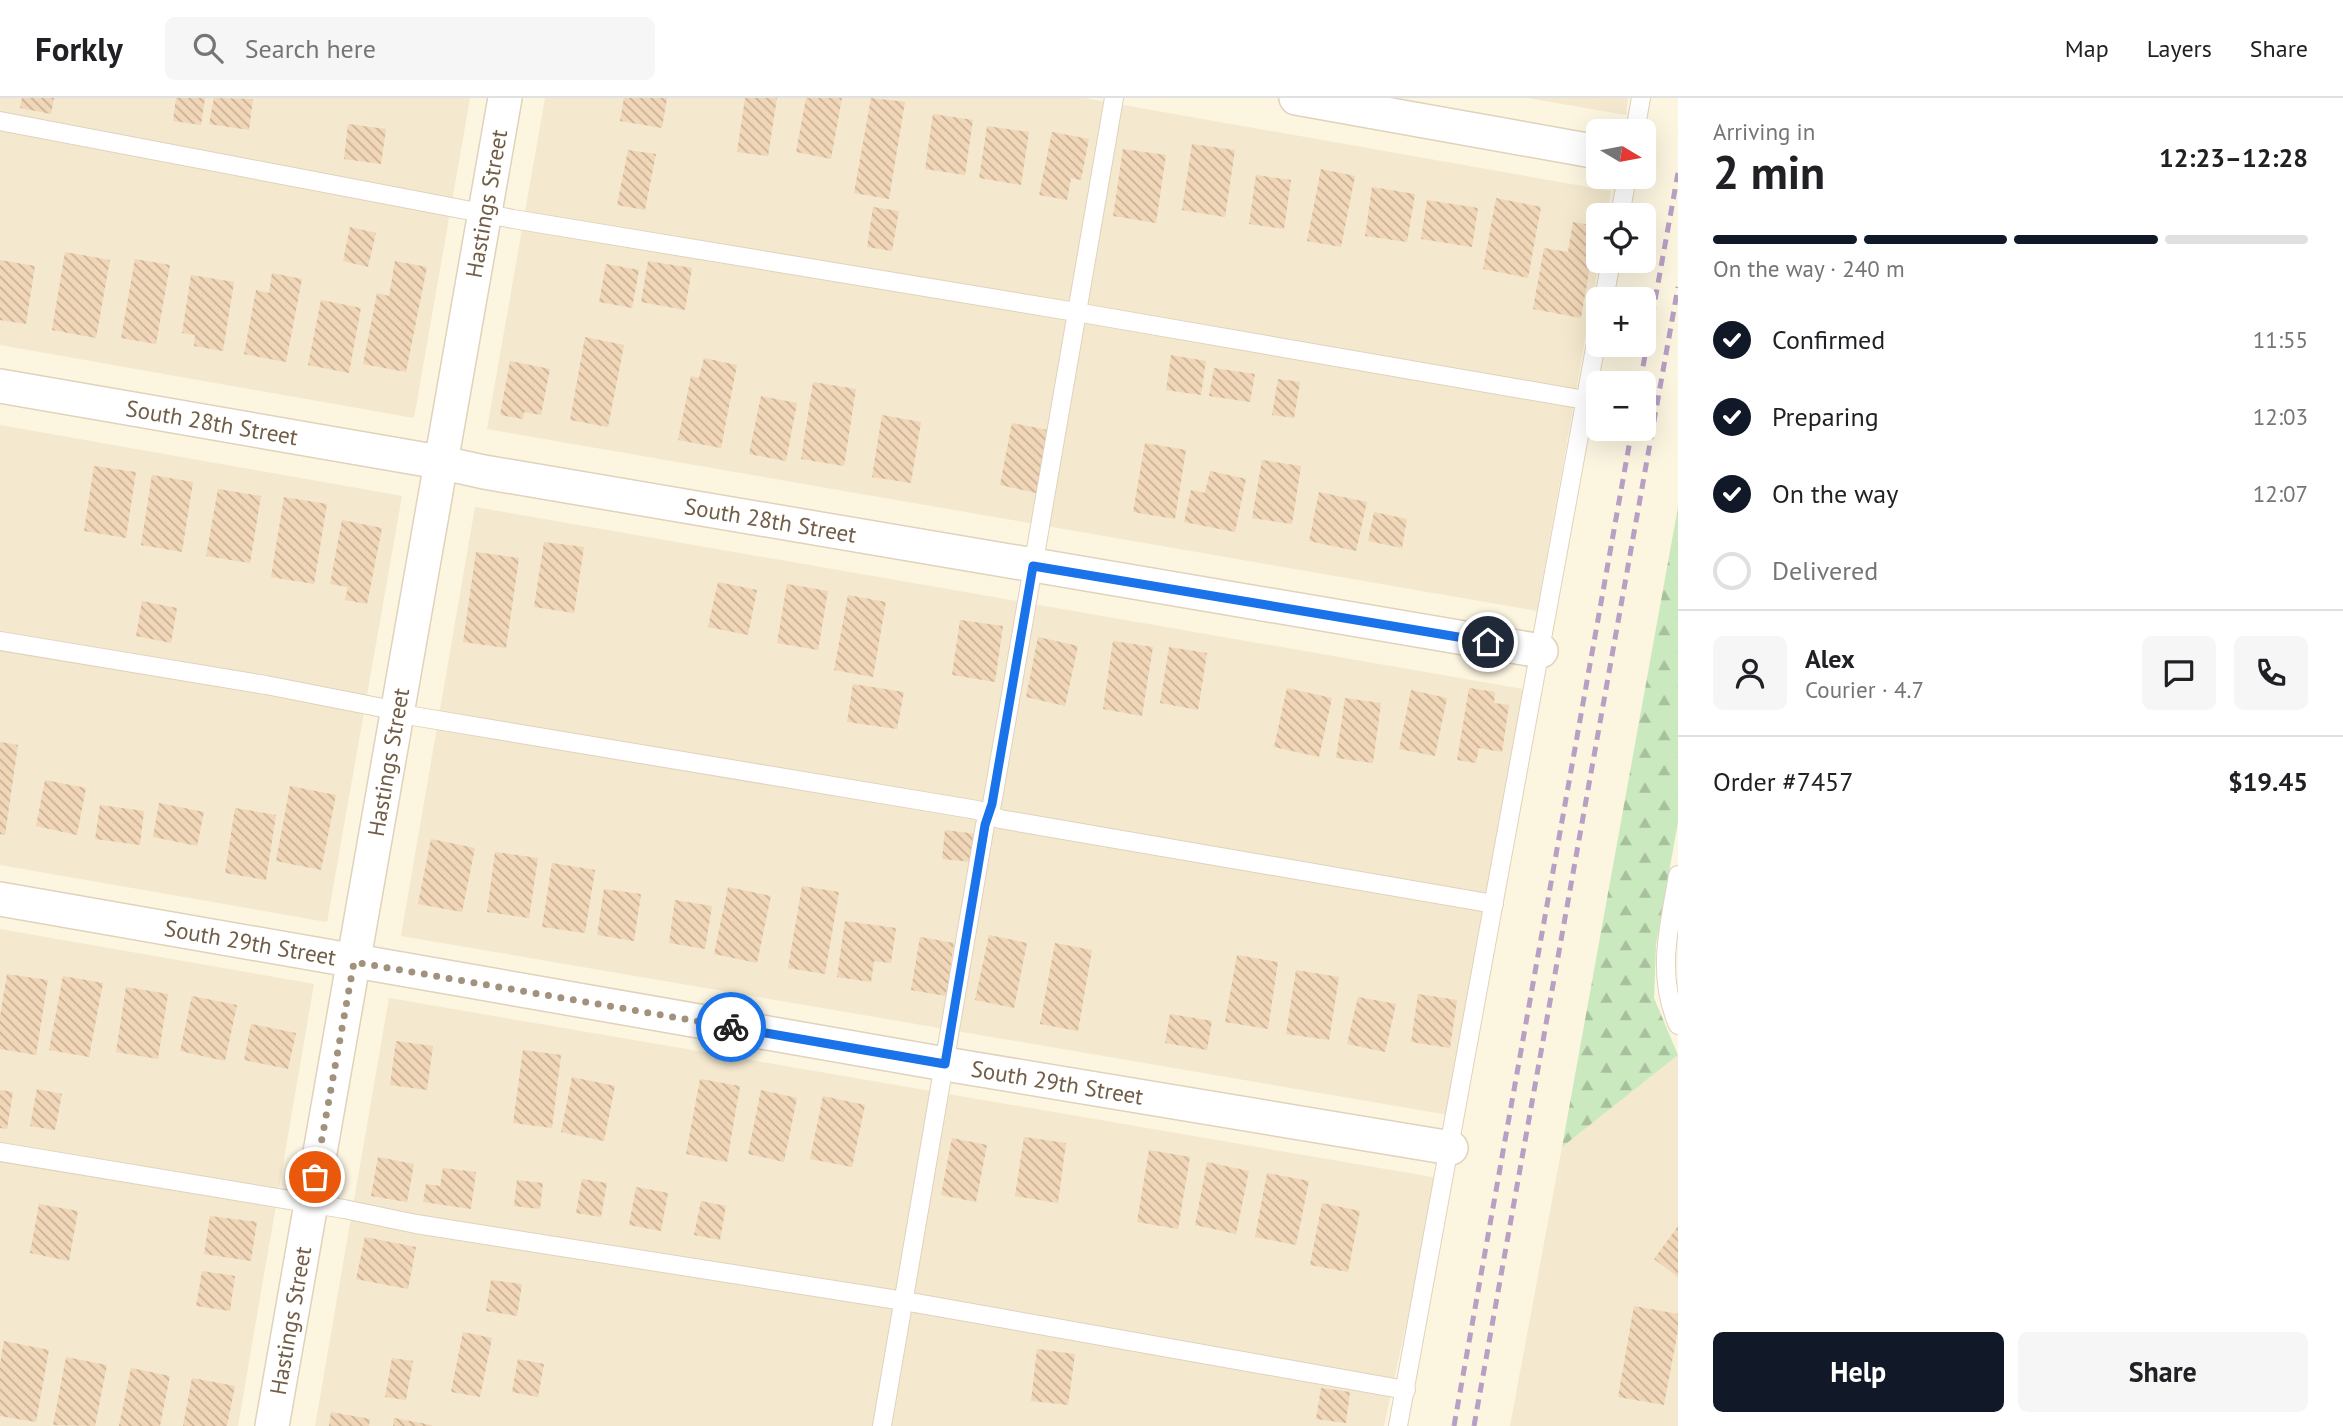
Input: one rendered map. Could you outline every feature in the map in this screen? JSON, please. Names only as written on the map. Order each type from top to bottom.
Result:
[{"type":"street","name":"Hastings Street","points":[[272,1426],[439,462],[505,98]]},
{"type":"street","points":[[1296,98],[1586,150]]},
{"type":"street","name":"South 28th Street","points":[[0,386],[498,474],[1541,651]]},
{"type":"street","name":"South 29th Street","points":[[0,899],[945,1064],[1451,1148]]},
{"type":"lane","points":[[883,1426],[985,825],[992,804],[1114,98]]},
{"type":"lane","points":[[1637,119],[1641,98]]},
{"type":"lane","points":[[0,121],[485,213],[1585,400]]},
{"type":"lane","points":[[1398,1426],[1451,1148],[1593,357]]},
{"type":"lane","points":[[0,641],[266,685],[396,712],[977,810],[1000,819],[1494,904]]},
{"type":"lane","points":[[1678,876],[1667,934],[1664,975],[1678,1025]]},
{"type":"lane","points":[[0,1152],[345,1209],[416,1224],[904,1301],[1406,1390]]},
{"type":"shaded area","points":[[0,98],[470,98],[414,418],[0,345]]},
{"type":"shaded area","points":[[545,98],[1084,98],[1586,187],[1586,189],[1611,191],[1609,203],[1586,203],[1586,273],[1597,273],[1594,287],[1586,287],[1586,334],[1537,611],[487,429]]},
{"type":"shaded area","points":[[1528,98],[1628,98],[1626,115]]},
{"type":"shaded area","points":[[0,425],[402,496],[327,922],[0,865]]},
{"type":"shaded area","points":[[475,507],[1523,689],[1449,1115],[401,936]]},
{"type":"shaded area","points":[[0,929],[314,984],[238,1426],[0,1426]]},
{"type":"shaded area","points":[[389,998],[1438,1178],[1384,1426],[315,1426]]},
{"type":"shaded area","points":[[1678,1055],[1678,1426],[1510,1426],[1562,1147]]},
{"type":"green space","points":[[1678,507],[1678,822],[1656,945],[1654,998],[1678,1055],[1562,1147]]},
{"type":"building","points":[[22,98],[54,98],[51,114],[20,108]]},
{"type":"building","points":[[176,98],[205,98],[201,125],[173,121]]},
{"type":"building","points":[[214,98],[253,99],[249,130],[209,124]]},
{"type":"building","points":[[624,98],[667,98],[662,128],[620,121]]},
{"type":"building","points":[[745,98],[777,98],[768,156],[737,152]]},
{"type":"building","points":[[806,98],[842,98],[831,159],[796,152]]},
{"type":"building","points":[[871,98],[905,102],[889,199],[854,193]]},
{"type":"building","points":[[933,114],[973,120],[965,175],[925,169]]},
{"type":"building","points":[[348,124],[386,129],[381,164],[344,159]]},
{"type":"building","points":[[987,126],[1029,132],[1021,185],[979,178]]},
{"type":"building","points":[[1052,132],[1089,139],[1081,180],[1071,178],[1067,200],[1039,195]]},
{"type":"building","points":[[1192,144],[1235,150],[1225,217],[1182,210]]},
{"type":"building","points":[[1123,149],[1166,155],[1156,223],[1113,216]]},
{"type":"building","points":[[628,150],[656,154],[645,210],[617,205]]},
{"type":"building","points":[[1321,169],[1355,176],[1341,247],[1307,241]]},
{"type":"building","points":[[1256,175],[1291,180],[1284,229],[1249,224]]},
{"type":"building","points":[[1372,187],[1415,194],[1407,242],[1365,236]]},
{"type":"building","points":[[1496,198],[1541,207],[1528,278],[1483,269]]},
{"type":"building","points":[[1427,200],[1478,208],[1472,247],[1421,239]]},
{"type":"building","points":[[873,207],[899,211],[892,251],[867,247]]},
{"type":"building","points":[[1573,222],[1586,224],[1586,273],[1589,273],[1581,318],[1533,309],[1544,248],[1568,252]]},
{"type":"building","points":[[350,227],[376,233],[368,267],[343,261]]},
{"type":"building","points":[[65,252],[110,260],[96,338],[52,330]]},
{"type":"building","points":[[135,259],[170,265],[156,344],[121,338]]},
{"type":"building","points":[[0,260],[35,266],[26,324],[0,320]]},
{"type":"building","points":[[395,261],[427,267],[406,372],[363,364],[377,293],[389,296]]},
{"type":"building","points":[[648,261],[692,268],[685,310],[641,302]]},
{"type":"building","points":[[606,264],[639,270],[632,308],[599,302]]},
{"type":"building","points":[[272,273],[302,279],[286,362],[244,354],[256,290],[269,293]]},
{"type":"building","points":[[191,275],[234,282],[223,351],[194,346],[195,335],[182,333]]},
{"type":"building","points":[[321,300],[361,308],[349,373],[308,365]]},
{"type":"building","points":[[585,337],[624,345],[608,427],[570,420]]},
{"type":"building","points":[[1171,355],[1206,361],[1201,395],[1166,390]]},
{"type":"building","points":[[704,358],[737,365],[721,448],[678,440],[691,376],[699,378]]},
{"type":"building","points":[[510,361],[550,369],[541,415],[524,412],[523,419],[500,415]]},
{"type":"building","points":[[1214,368],[1255,374],[1250,402],[1209,396]]},
{"type":"building","points":[[1278,379],[1300,382],[1294,418],[1272,415]]},
{"type":"building","points":[[813,382],[856,389],[844,466],[801,459]]},
{"type":"building","points":[[761,396],[797,403],[786,461],[749,454]]},
{"type":"building","points":[[882,415],[921,422],[911,483],[872,477]]},
{"type":"building","points":[[1012,423],[1048,430],[1036,493],[1000,485]]},
{"type":"building","points":[[1145,443],[1186,450],[1175,519],[1133,512]]},
{"type":"building","points":[[1262,460],[1301,466],[1292,524],[1252,518]]},
{"type":"building","points":[[94,466],[136,472],[126,538],[84,531]]},
{"type":"building","points":[[1210,471],[1246,479],[1235,532],[1184,522],[1191,490],[1205,493]]},
{"type":"building","points":[[152,475],[193,482],[182,552],[141,545]]},
{"type":"building","points":[[218,489],[261,496],[250,563],[206,556]]},
{"type":"building","points":[[1319,492],[1367,502],[1356,551],[1309,541]]},
{"type":"building","points":[[284,497],[327,504],[314,584],[271,577]]},
{"type":"building","points":[[1374,512],[1407,519],[1402,548],[1368,541]]},
{"type":"building","points":[[342,520],[382,528],[367,604],[345,600],[348,587],[330,584]]},
{"type":"building","points":[[544,542],[584,547],[574,613],[534,607]]},
{"type":"building","points":[[476,552],[519,558],[506,648],[463,642]]},
{"type":"building","points":[[718,582],[757,590],[748,635],[708,627]]},
{"type":"building","points":[[787,584],[828,591],[818,650],[777,643]]},
{"type":"building","points":[[848,595],[886,602],[873,677],[834,670]]},
{"type":"building","points":[[142,601],[177,608],[171,643],[136,636]]},
{"type":"building","points":[[960,620],[1003,626],[995,682],[952,675]]},
{"type":"building","points":[[1038,637],[1078,646],[1065,706],[1026,697]]},
{"type":"building","points":[[1113,641],[1153,647],[1142,716],[1103,709]]},
{"type":"building","points":[[1169,647],[1207,653],[1198,710],[1160,703]]},
{"type":"building","points":[[853,684],[904,692],[897,729],[847,722]]},
{"type":"building","points":[[1287,688],[1332,698],[1319,757],[1274,747]]},
{"type":"building","points":[[1469,688],[1495,692],[1494,703],[1509,705],[1502,752],[1479,748],[1476,763],[1457,760]]},
{"type":"building","points":[[1411,690],[1447,698],[1435,756],[1399,749]]},
{"type":"building","points":[[1345,698],[1381,703],[1373,763],[1336,758]]},
{"type":"building","points":[[0,742],[18,745],[5,835],[0,834]]},
{"type":"building","points":[[45,780],[86,788],[77,835],[36,826]]},
{"type":"building","points":[[290,786],[336,795],[321,870],[276,861]]},
{"type":"building","points":[[159,803],[204,812],[197,846],[153,837]]},
{"type":"building","points":[[100,805],[144,811],[140,845],[95,839]]},
{"type":"building","points":[[235,808],[276,815],[266,880],[225,873]]},
{"type":"building","points":[[945,830],[976,834],[973,862],[942,859]]},
{"type":"building","points":[[431,839],[475,848],[462,912],[418,904]]},
{"type":"building","points":[[495,852],[538,858],[529,918],[487,912]]},
{"type":"building","points":[[552,863],[595,870],[585,933],[542,927]]},
{"type":"building","points":[[802,886],[839,892],[825,974],[788,968]]},
{"type":"building","points":[[728,887],[771,896],[757,963],[714,954]]},
{"type":"building","points":[[604,889],[641,894],[634,941],[597,935]]},
{"type":"building","points":[[675,900],[712,906],[705,949],[669,943]]},
{"type":"building","points":[[845,921],[896,928],[891,963],[874,961],[871,982],[837,977]]},
{"type":"building","points":[[989,935],[1027,943],[1014,1008],[975,1000]]},
{"type":"building","points":[[920,937],[954,943],[946,996],[911,990]]},
{"type":"building","points":[[1055,943],[1092,950],[1078,1031],[1040,1024]]},
{"type":"building","points":[[1237,955],[1278,962],[1268,1029],[1225,1022]]},
{"type":"building","points":[[1296,970],[1339,977],[1329,1040],[1286,1034]]},
{"type":"building","points":[[7,974],[48,980],[36,1055],[0,1049],[0,1017]]},
{"type":"building","points":[[63,976],[103,983],[89,1057],[49,1050]]},
{"type":"building","points":[[126,987],[168,994],[158,1059],[116,1052]]},
{"type":"building","points":[[1418,994],[1457,1000],[1450,1048],[1411,1042]]},
{"type":"building","points":[[192,996],[237,1005],[225,1061],[180,1051]]},
{"type":"building","points":[[1358,997],[1396,1004],[1385,1052],[1347,1044]]},
{"type":"building","points":[[1170,1014],[1212,1021],[1207,1050],[1165,1043]]},
{"type":"building","points":[[251,1024],[296,1033],[288,1069],[244,1060]]},
{"type":"building","points":[[396,1041],[433,1046],[427,1090],[390,1085]]},
{"type":"building","points":[[523,1050],[561,1055],[552,1128],[513,1123]]},
{"type":"building","points":[[572,1077],[615,1086],[604,1141],[561,1132]]},
{"type":"building","points":[[700,1079],[740,1086],[727,1162],[686,1154]]},
{"type":"building","points":[[37,1089],[62,1094],[55,1130],[30,1126]]},
{"type":"building","points":[[0,1090],[13,1092],[7,1129],[0,1128]]},
{"type":"building","points":[[761,1090],[797,1098],[784,1162],[748,1154]]},
{"type":"building","points":[[823,1096],[865,1105],[852,1167],[810,1159]]},
{"type":"building","points":[[1024,1137],[1066,1143],[1058,1203],[1015,1196]]},
{"type":"building","points":[[952,1138],[987,1145],[976,1202],[941,1195]]},
{"type":"building","points":[[1149,1150],[1190,1157],[1178,1229],[1137,1222]]},
{"type":"building","points":[[378,1157],[414,1164],[407,1202],[371,1196]]},
{"type":"building","points":[[1207,1162],[1249,1171],[1236,1234],[1195,1225]]},
{"type":"building","points":[[443,1168],[476,1172],[471,1209],[423,1202],[426,1184],[440,1186]]},
{"type":"building","points":[[1267,1173],[1309,1181],[1296,1245],[1255,1237]]},
{"type":"building","points":[[582,1179],[607,1183],[601,1217],[576,1213]]},
{"type":"building","points":[[517,1180],[543,1183],[540,1209],[514,1206]]},
{"type":"building","points":[[636,1187],[668,1193],[661,1231],[629,1225]]},
{"type":"building","points":[[701,1201],[726,1206],[720,1240],[694,1235]]},
{"type":"building","points":[[1322,1203],[1360,1211],[1348,1272],[1310,1265]]},
{"type":"building","points":[[39,1204],[78,1211],[69,1261],[30,1253]]},
{"type":"building","points":[[210,1216],[257,1222],[251,1261],[204,1254]]},
{"type":"building","points":[[1678,1226],[1678,1277],[1654,1259]]},
{"type":"building","points":[[365,1237],[416,1247],[408,1289],[356,1279]]},
{"type":"building","points":[[202,1271],[235,1276],[230,1311],[196,1306]]},
{"type":"building","points":[[491,1280],[522,1284],[517,1316],[486,1311]]},
{"type":"building","points":[[1634,1306],[1678,1314],[1678,1330],[1664,1405],[1618,1397]]},
{"type":"building","points":[[463,1332],[492,1338],[480,1397],[451,1392]]},
{"type":"building","points":[[4,1341],[49,1350],[36,1422],[0,1416],[0,1364]]},
{"type":"building","points":[[1037,1349],[1075,1354],[1068,1405],[1031,1401]]},
{"type":"building","points":[[66,1357],[107,1365],[95,1426],[53,1425]]},
{"type":"building","points":[[392,1358],[413,1361],[406,1400],[385,1397]]},
{"type":"building","points":[[518,1359],[544,1364],[538,1397],[512,1392]]},
{"type":"building","points":[[131,1368],[170,1376],[160,1426],[119,1426]]},
{"type":"building","points":[[192,1378],[235,1386],[227,1426],[183,1426]]},
{"type":"building","points":[[1321,1388],[1350,1392],[1346,1423],[1316,1419]]},
{"type":"building","points":[[331,1412],[370,1419],[369,1426],[329,1426]]},
{"type":"building","points":[[394,1418],[432,1425],[432,1426],[393,1426]]},
{"type":"railway","points":[[1642,371],[1678,173]]},
{"type":"railway","points":[[1474,1426],[1678,287]]},
{"type":"railway","points":[[1454,1426],[1630,441]]},
{"type":"way so far","points":[[315,1177],[354,962],[731,1027]]},
{"type":"route","points":[[731,1027],[945,1064],[985,825],[992,804],[1033,566],[1488,642]]}]
